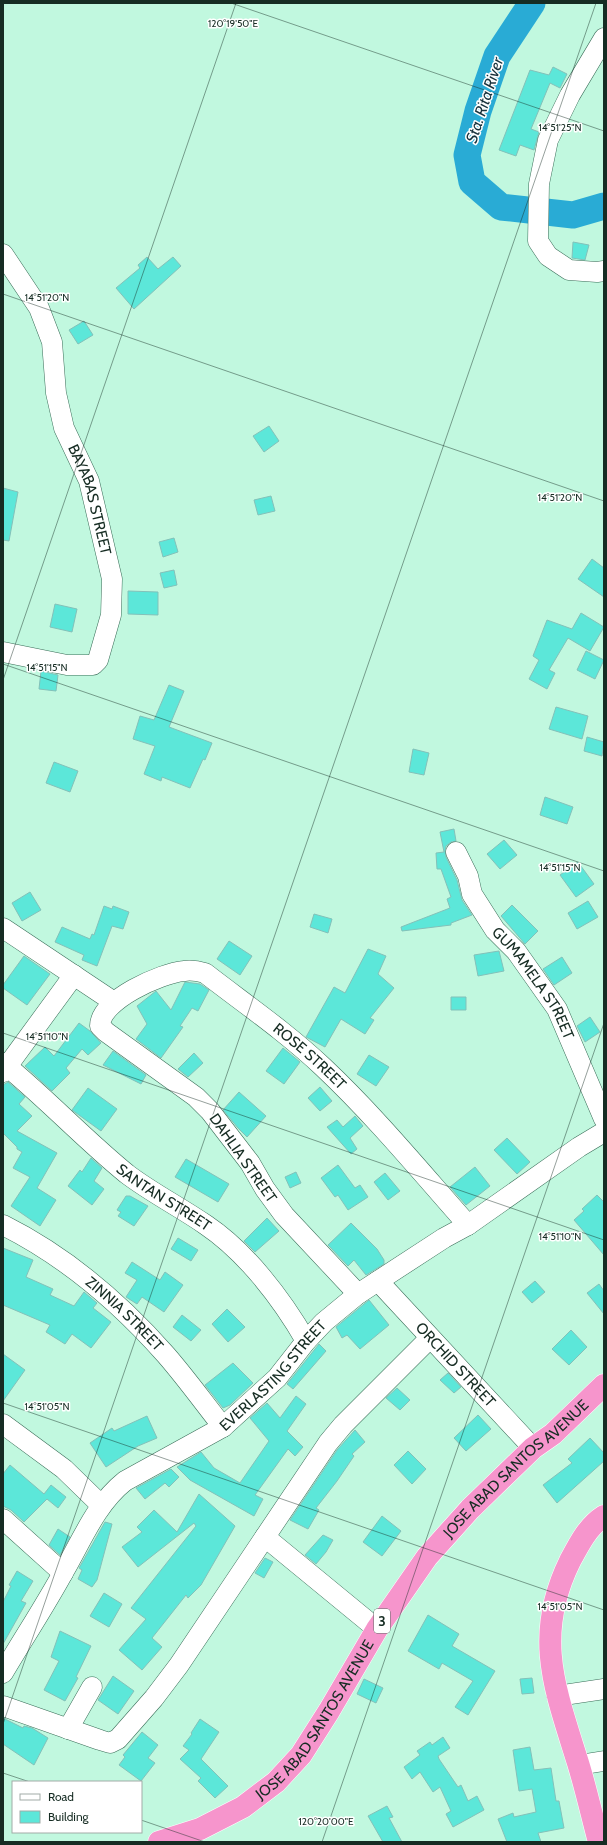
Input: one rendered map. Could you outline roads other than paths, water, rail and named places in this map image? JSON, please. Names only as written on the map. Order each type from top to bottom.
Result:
[{"type":"highway","name":"JOSE ABAD SANTOS AVENUE","points":[[159,1842],[200,1829],[243,1807],[276,1782],[301,1755],[329,1711],[377,1628],[426,1557],[470,1509],[534,1448],[553,1434],[604,1385]]},
{"type":"highway","points":[[600,1842],[579,1766],[557,1696],[549,1646],[556,1595],[577,1548],[594,1522],[604,1516]]},
{"type":"street","points":[[604,38],[570,95],[548,140],[539,184],[538,241],[548,256],[569,270],[604,271]]},
{"type":"street","name":"BAYABAS STREET","points":[[3,254],[39,308],[52,342],[56,393],[64,428],[89,481],[112,578],[111,615],[99,657],[93,665],[67,665],[3,652]]},
{"type":"street","name":"GUMAMELA STREET","points":[[456,852],[468,876],[472,894],[495,930],[516,951],[557,1009],[604,1119]]},
{"type":"street","points":[[3,928],[114,1002]]},
{"type":"street","name":"ROSE STREET","points":[[114,1002],[131,990],[182,971],[195,970],[205,973],[276,1025],[322,1066],[356,1099],[468,1225]]},
{"type":"street","points":[[4,1067],[74,975]]},
{"type":"street","name":"DAHLIA STREET","points":[[114,1002],[100,1019],[100,1026],[196,1098],[210,1111],[250,1163],[265,1190],[284,1215],[358,1294]]},
{"type":"street","name":"SANTAN STREET","points":[[4,1067],[129,1176],[208,1226],[228,1243],[271,1289],[297,1325],[306,1341]]},
{"type":"street","name":"EVERLASTING STREET","points":[[3,1673],[64,1572],[101,1505],[111,1492],[125,1481],[223,1427],[278,1378],[306,1341],[324,1322],[358,1294],[444,1238],[468,1225],[579,1147],[604,1132]]},
{"type":"street","name":"ZINNIA STREET","points":[[3,1226],[26,1237],[67,1266],[126,1312],[167,1356],[223,1427]]},
{"type":"street","name":"ORCHID STREET","points":[[378,1281],[534,1448]]},
{"type":"street","points":[[3,1706],[110,1743],[118,1739],[154,1698],[179,1664],[328,1443],[430,1338]]},
{"type":"street","points":[[3,1424],[64,1469],[101,1505]]},
{"type":"street","points":[[3,1519],[64,1572]]},
{"type":"street","points":[[265,1537],[377,1628]]},
{"type":"street","points":[[68,1729],[92,1687]]},
{"type":"street","points":[[557,1696],[604,1689]]},
{"type":"street","points":[[579,1766],[604,1761]]},
{"type":"waterway","name":"Sta. Rita River","points":[[532,3],[497,56],[478,111],[467,155],[472,182],[501,207],[573,215],[604,206]]}]
